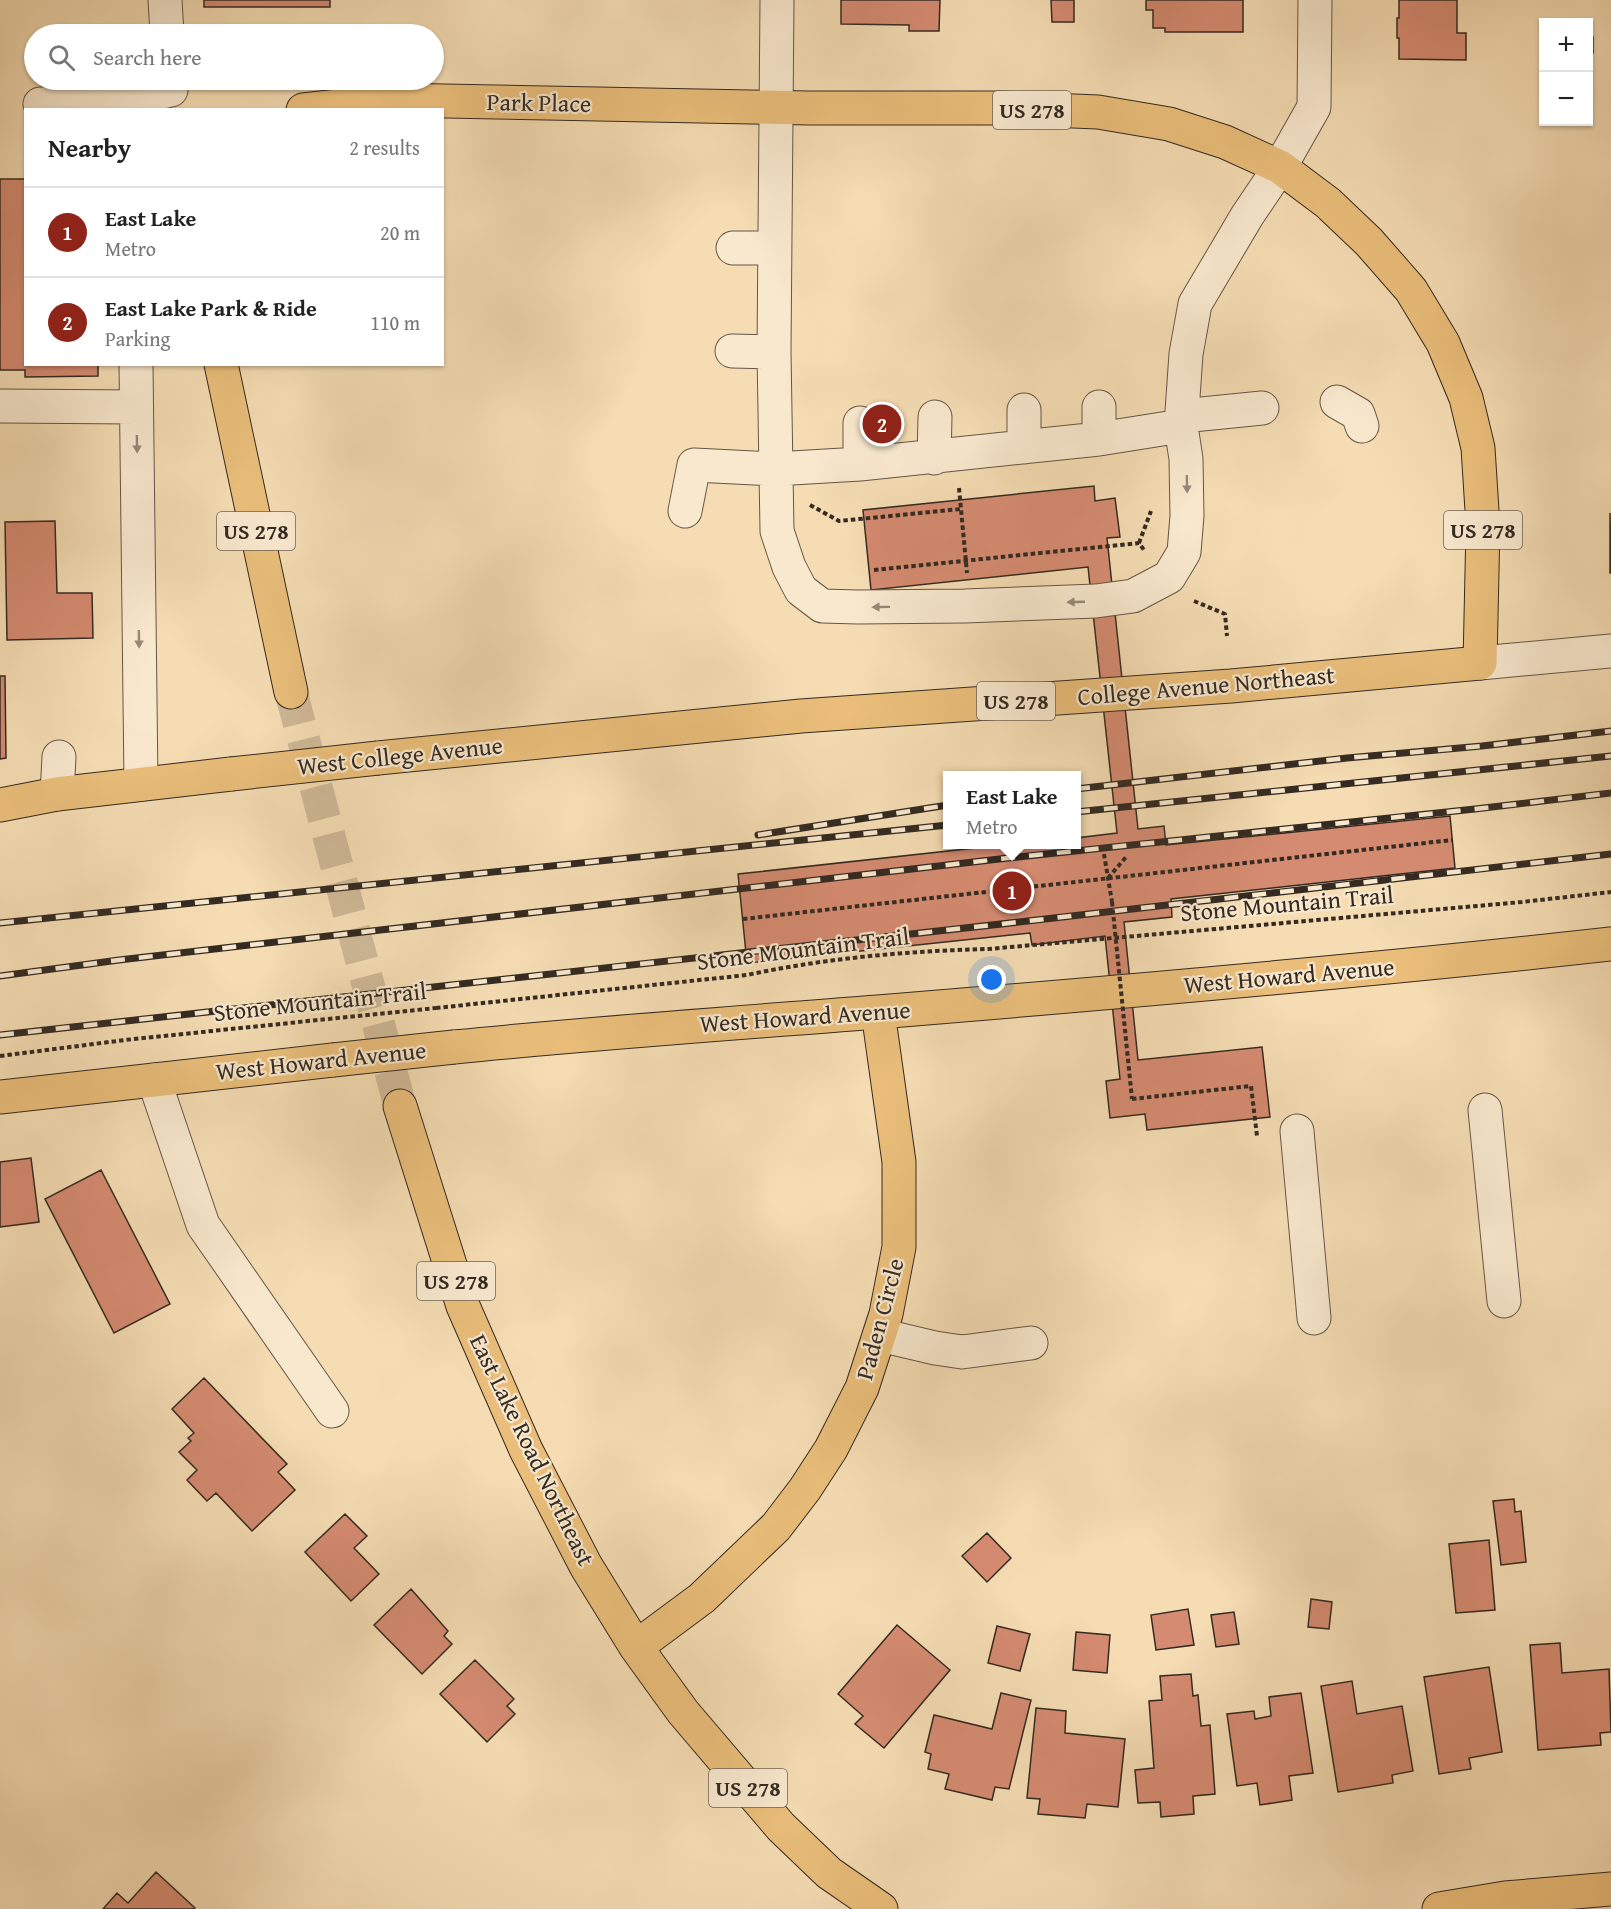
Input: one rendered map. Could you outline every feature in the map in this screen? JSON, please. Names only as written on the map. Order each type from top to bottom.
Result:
[{"type":"main road","name":"Park Place","points":[[336,108],[386,105],[776,107]]},
{"type":"main road","name":"US 278","points":[[776,107],[1001,108],[1098,112],[1169,124],[1225,142],[1280,167],[1328,203],[1369,242],[1411,290],[1443,343],[1466,398],[1478,448],[1483,526],[1480,663]]},
{"type":"main road","name":"US 278","points":[[221,366],[291,692]]},
{"type":"main road","name":"College Avenue Northeast","points":[[801,716],[1231,686],[1480,663]]},
{"type":"main road","name":"West College Avenue","points":[[0,805],[57,794],[231,774],[801,716]]},
{"type":"main road","name":"West Howard Avenue","points":[[0,1098],[454,1047],[1216,983],[1611,944]]},
{"type":"main road","name":"Paden Circle","points":[[636,1647],[702,1598],[783,1518],[831,1449],[862,1388],[886,1314],[898,1247],[899,1162],[878,1012]]},
{"type":"main road","name":"East Lake Road Northeast","points":[[400,1106],[463,1306],[526,1450],[586,1566],[636,1647],[683,1712],[781,1827],[829,1873],[881,1909]]},
{"type":"main road","points":[[1439,1909],[1505,1898],[1611,1889]]},
{"type":"street","points":[[165,0],[166,24]]},
{"type":"street","points":[[777,0],[774,249],[777,531],[789,567],[801,590],[822,606],[965,606],[1096,601],[1133,596],[1169,576],[1184,552],[1187,516],[1186,459],[1181,421],[1186,354],[1195,304],[1247,216],[1280,167],[1314,107],[1315,0]]},
{"type":"street","points":[[40,104],[120,102],[169,97]]},
{"type":"street","points":[[733,248],[774,249]]},
{"type":"street","points":[[732,351],[774,352]]},
{"type":"street","points":[[136,366],[141,784]]},
{"type":"street","points":[[1337,402],[1358,414],[1362,426]]},
{"type":"street","points":[[0,406],[136,407]]},
{"type":"street","points":[[1099,407],[1099,439]]},
{"type":"street","points":[[685,511],[694,465],[775,469],[945,456],[1099,439],[1181,421],[1262,408]]},
{"type":"street","points":[[1024,410],[1024,447]]},
{"type":"street","points":[[935,417],[945,456]]},
{"type":"street","points":[[860,423],[860,464]]},
{"type":"street","name":"College Avenue Northeast","points":[[1480,663],[1611,651]]},
{"type":"street","points":[[57,794],[59,757]]},
{"type":"street","points":[[154,1080],[203,1225],[332,1411]]},
{"type":"street","points":[[1485,1110],[1504,1301]]},
{"type":"street","points":[[1297,1131],[1314,1318]]},
{"type":"street","points":[[880,1335],[962,1352],[1031,1343]]},
{"type":"path","points":[[945,456],[961,509],[967,574]]},
{"type":"path","points":[[807,504],[839,521],[961,509]]},
{"type":"path","points":[[869,570],[1139,543],[1149,555]]},
{"type":"path","points":[[1192,600],[1225,614],[1227,636]]},
{"type":"path","points":[[743,919],[1452,840]]},
{"type":"path","points":[[1104,854],[1112,902],[1132,1099],[1251,1086],[1257,1136]]},
{"type":"path","points":[[1107,878],[1127,856]]},
{"type":"path","name":"Stone Mountain Trail","points":[[0,1056],[124,1040],[747,975],[789,966],[932,950],[988,949],[1522,902],[1611,892]]},
{"type":"building","points":[[204,0],[330,0],[330,7],[204,7]]},
{"type":"building","points":[[841,0],[940,0],[939,31],[909,31],[909,25],[841,24]]},
{"type":"building","points":[[1051,0],[1074,0],[1074,22],[1052,22]]},
{"type":"building","points":[[1146,0],[1243,0],[1243,32],[1165,32],[1165,28],[1153,28],[1153,10],[1146,10]]},
{"type":"building","points":[[1399,0],[1457,0],[1457,33],[1466,33],[1466,60],[1399,59],[1397,18],[1399,18]]},
{"type":"building","points":[[0,179],[24,179],[24,366],[98,366],[98,376],[25,377],[25,370],[0,370]]},
{"type":"building","points":[[1094,486],[1095,501],[1115,498],[1120,537],[1107,538],[1138,829],[1164,826],[1166,845],[1450,816],[1455,868],[1171,899],[1172,917],[1124,922],[1138,1060],[1262,1047],[1270,1117],[1147,1130],[1145,1114],[1110,1118],[1106,1081],[1120,1079],[1105,936],[1032,945],[1030,933],[747,963],[738,874],[966,849],[1081,849],[1081,837],[1117,833],[1088,567],[871,590],[863,510]]},
{"type":"building","points":[[1610,513],[1611,573],[1610,573]]},
{"type":"building","points":[[55,521],[57,593],[92,593],[93,638],[7,640],[5,522]]},
{"type":"building","points":[[0,676],[5,676],[6,758],[0,759]]},
{"type":"building","points":[[31,1158],[39,1222],[0,1227],[0,1162]]},
{"type":"building","points":[[101,1170],[170,1304],[114,1333],[45,1199]]},
{"type":"building","points":[[204,1378],[287,1464],[278,1472],[295,1490],[252,1531],[216,1493],[207,1501],[187,1480],[197,1470],[179,1452],[191,1441],[188,1438],[194,1433],[172,1409]]},
{"type":"building","points":[[1514,1499],[1515,1512],[1521,1511],[1526,1562],[1501,1565],[1493,1501]]},
{"type":"building","points":[[345,1514],[367,1536],[354,1548],[379,1574],[351,1601],[305,1552]]},
{"type":"building","points":[[987,1533],[1011,1558],[987,1582],[962,1556]]},
{"type":"building","points":[[1489,1540],[1495,1610],[1456,1613],[1449,1544]]},
{"type":"building","points":[[411,1589],[448,1631],[444,1636],[452,1644],[422,1674],[374,1625]]},
{"type":"building","points":[[1311,1599],[1332,1602],[1329,1629],[1308,1627]]},
{"type":"building","points":[[1188,1609],[1194,1645],[1156,1650],[1151,1615]]},
{"type":"building","points":[[1234,1612],[1239,1644],[1216,1647],[1211,1615]]},
{"type":"building","points":[[897,1625],[950,1670],[884,1748],[855,1724],[863,1716],[838,1694]]},
{"type":"building","points":[[997,1626],[1030,1634],[1020,1671],[988,1663]]},
{"type":"building","points":[[1076,1632],[1110,1635],[1107,1673],[1073,1670]]},
{"type":"building","points":[[1560,1643],[1562,1673],[1609,1669],[1611,1732],[1600,1733],[1601,1745],[1538,1750],[1530,1645]]},
{"type":"building","points":[[475,1660],[514,1699],[507,1706],[515,1714],[487,1742],[440,1694]]},
{"type":"building","points":[[1489,1667],[1502,1752],[1469,1758],[1471,1769],[1439,1774],[1424,1677]]},
{"type":"building","points":[[1191,1674],[1193,1696],[1198,1695],[1201,1726],[1210,1725],[1215,1794],[1193,1796],[1194,1814],[1161,1817],[1160,1802],[1138,1803],[1135,1770],[1154,1768],[1149,1701],[1162,1700],[1160,1676]]},
{"type":"building","points":[[1352,1681],[1357,1714],[1402,1706],[1413,1771],[1392,1775],[1393,1783],[1338,1792],[1321,1686]]},
{"type":"building","points":[[1001,1693],[1031,1700],[1009,1789],[995,1787],[992,1800],[945,1789],[949,1774],[928,1769],[931,1754],[925,1752],[934,1715],[992,1729]]},
{"type":"building","points":[[1301,1693],[1313,1773],[1289,1776],[1292,1800],[1260,1805],[1257,1783],[1237,1786],[1227,1714],[1254,1711],[1255,1719],[1271,1716],[1269,1697]]},
{"type":"building","points":[[1036,1708],[1066,1711],[1065,1733],[1125,1739],[1118,1807],[1087,1804],[1085,1818],[1038,1814],[1040,1799],[1027,1798]]},
{"type":"building","points":[[156,1872],[195,1908],[103,1909],[117,1893],[128,1903]]},
{"type":"tunnel","points":[[291,692],[400,1106]]},
{"type":"railway","points":[[1081,788],[1611,731]]},
{"type":"railway","points":[[1081,811],[1611,756]]},
{"type":"railway","points":[[0,976],[119,960],[1008,858],[1611,793]]},
{"type":"railway","points":[[758,835],[943,806]]},
{"type":"railway","points":[[0,923],[943,826]]},
{"type":"railway","points":[[0,1035],[1611,854]]},
{"type":"place","name":"East Lake Park & Ride","points":[[882,424]]},
{"type":"place","name":"East Lake","points":[[1012,891]]}]
